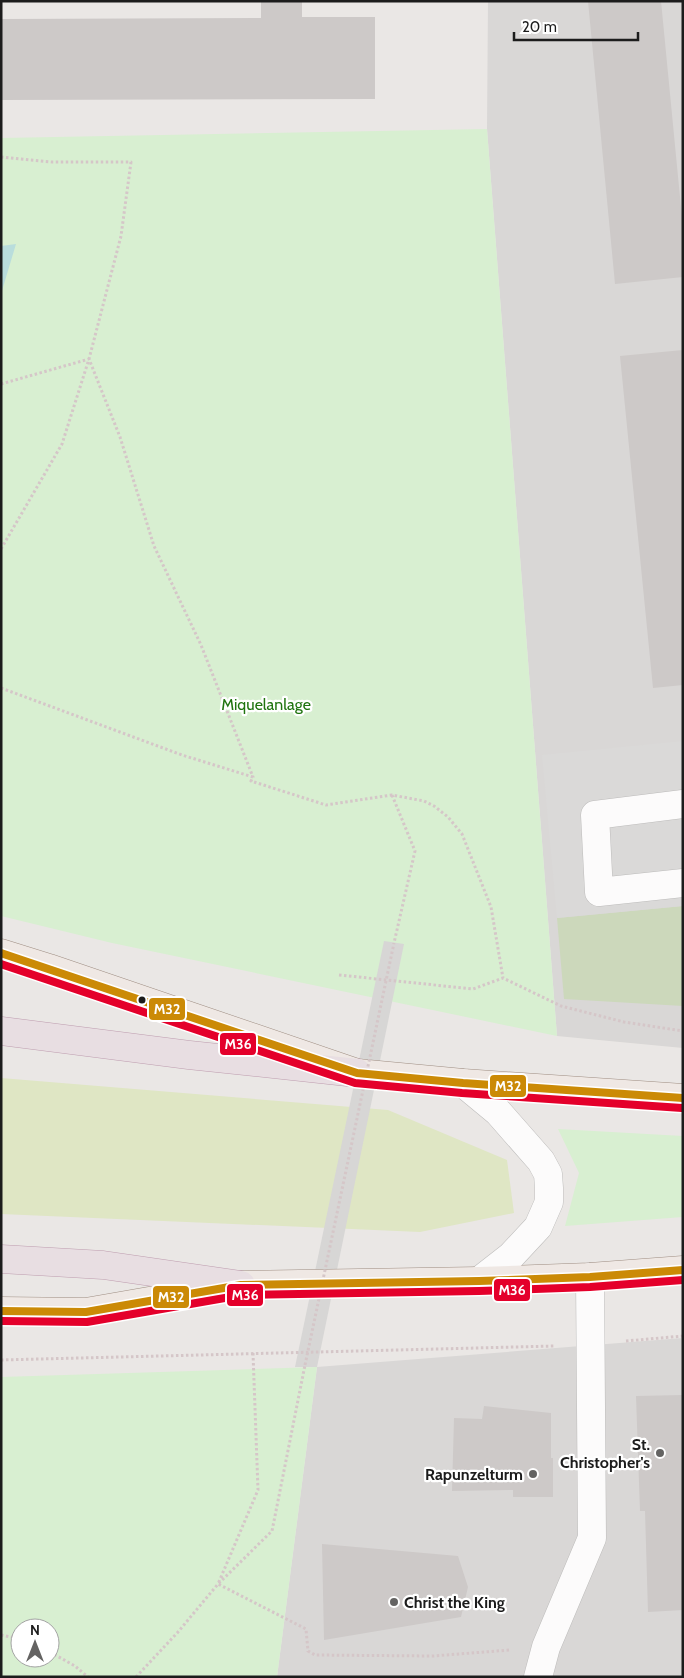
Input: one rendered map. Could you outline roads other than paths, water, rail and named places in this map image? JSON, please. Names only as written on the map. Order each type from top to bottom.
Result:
[{"type":"highway","points":[[1,1031],[189,1055],[357,1073]]},
{"type":"highway","points":[[1,1259],[103,1265],[241,1285]]},
{"type":"main road","points":[[1,954],[49,968],[357,1073],[463,1083],[683,1098]]},
{"type":"main road","points":[[1,1311],[86,1312],[241,1285],[479,1281],[590,1277],[683,1270]]},
{"type":"street","points":[[683,804],[595,815],[599,892],[683,883]]},
{"type":"street","points":[[463,1083],[498,1112],[541,1161],[548,1174],[550,1188],[549,1202],[538,1227],[511,1256],[479,1281]]},
{"type":"street","points":[[538,1677],[546,1646],[592,1538],[590,1277]]},
{"type":"water","points":[[16,244],[1,294],[1,246]]},
{"type":"place","name":"St. Christopher's","points":[[660,1453]]},
{"type":"place","name":"Rapunzelturm","points":[[533,1474]]},
{"type":"place","name":"Christ the King","points":[[394,1602]]},
{"type":"park label","name":"Miquelanlage","points":[[266,704]]}]
